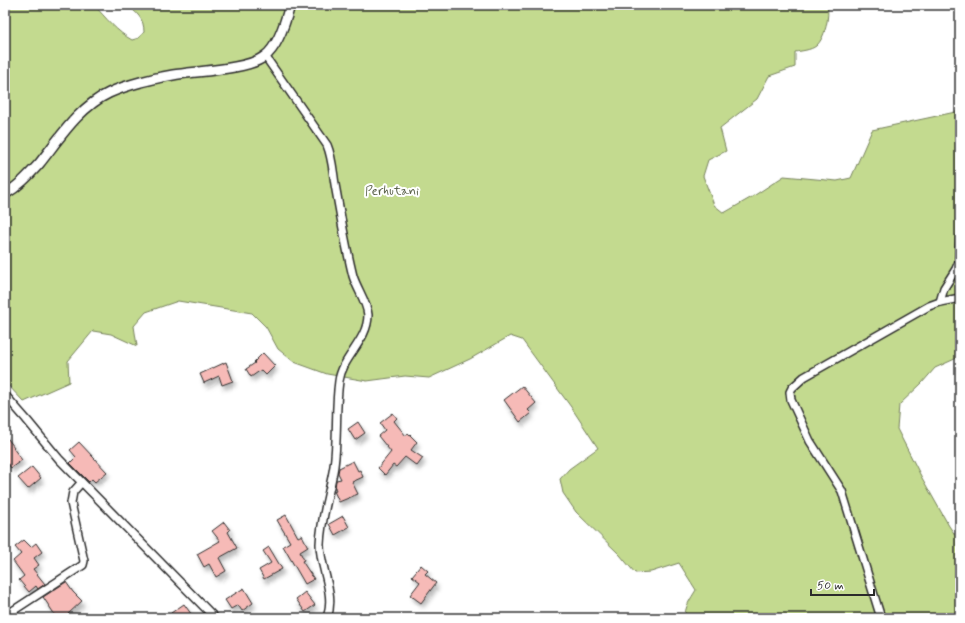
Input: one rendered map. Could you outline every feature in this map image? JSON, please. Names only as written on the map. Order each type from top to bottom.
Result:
[{"type":"street","points":[[5,194],[23,182],[81,114],[108,93],[123,87],[172,75],[244,65],[265,56],[275,44],[285,25],[290,5]]},
{"type":"street","points":[[265,56],[327,145],[330,152],[336,191],[353,275],[367,308],[368,315],[367,326],[344,367],[339,380],[335,454],[323,513],[320,544],[328,586],[330,610],[327,618]]},
{"type":"street","points":[[940,302],[944,288],[959,262],[960,238]]},
{"type":"street","points":[[881,618],[842,491],[810,441],[791,400],[790,392],[792,388],[804,377],[929,306],[960,298]]},
{"type":"street","points":[[5,395],[26,418],[58,459],[215,618]]},
{"type":"street","points":[[5,616],[83,565],[84,561],[71,503],[73,492],[81,482]]},
{"type":"green space","name":"Perhutani","points":[[5,5],[94,5],[107,20],[132,40],[139,38],[144,32],[144,27],[139,17],[128,5],[827,5],[828,15],[826,27],[819,43],[816,46],[806,50],[795,52],[795,67],[769,76],[757,99],[720,128],[726,151],[708,160],[703,176],[714,205],[724,213],[784,176],[837,181],[851,178],[872,130],[960,111],[960,360],[957,358],[935,368],[899,405],[897,429],[922,478],[949,526],[960,542],[960,618],[685,618],[687,607],[696,590],[679,563],[651,572],[635,573],[620,555],[576,512],[563,493],[560,479],[569,469],[598,448],[571,407],[522,340],[510,336],[470,359],[429,378],[405,376],[367,381],[327,374],[294,362],[278,349],[266,327],[252,313],[178,301],[146,312],[134,326],[137,346],[111,334],[93,331],[68,361],[69,382],[24,402],[5,382]]},
{"type":"building","points":[[263,353],[275,366],[266,375],[261,370],[251,377],[246,369],[255,363],[254,362]]},
{"type":"building","points":[[226,362],[233,381],[222,385],[219,376],[204,383],[200,374]]},
{"type":"building","points":[[522,386],[536,403],[528,410],[531,413],[520,422],[504,400]]},
{"type":"building","points":[[393,413],[397,418],[394,421],[406,436],[408,433],[417,442],[411,450],[423,458],[417,466],[405,457],[396,467],[393,465],[385,475],[378,468],[391,452],[378,436],[385,430],[380,423]]},
{"type":"building","points":[[358,422],[365,433],[355,440],[348,429]]},
{"type":"building","points":[[5,435],[22,460],[11,468],[5,460]]},
{"type":"building","points":[[79,442],[107,472],[95,482],[92,479],[89,482],[70,463],[76,457],[70,450]]},
{"type":"building","points":[[353,461],[363,477],[352,482],[358,494],[339,502],[334,491],[336,490],[336,480],[341,479],[338,473],[339,468]]},
{"type":"building","points":[[32,467],[41,478],[28,489],[18,478]]},
{"type":"building","points":[[286,515],[298,537],[302,535],[308,547],[300,552],[304,560],[302,561],[314,579],[305,584],[283,546],[290,542],[277,520]]},
{"type":"building","points":[[343,516],[349,527],[335,535],[329,524]]},
{"type":"building","points":[[224,522],[230,530],[228,532],[237,548],[219,558],[226,571],[216,577],[209,564],[204,567],[197,554],[220,541],[212,531]]},
{"type":"building","points":[[24,540],[31,547],[36,543],[42,552],[34,558],[39,565],[33,569],[45,584],[38,589],[36,586],[29,592],[19,580],[24,576],[13,561],[21,554],[15,547]]},
{"type":"building","points":[[269,547],[282,569],[264,579],[259,570],[271,563],[263,551]]},
{"type":"building","points":[[421,565],[428,571],[425,574],[436,583],[421,603],[410,595],[420,582],[412,576]]},
{"type":"building","points":[[66,582],[82,601],[68,614],[71,618],[57,618],[43,597]]},
{"type":"building","points":[[244,588],[253,603],[242,611],[238,605],[231,609],[225,600]]},
{"type":"building","points":[[305,592],[315,605],[305,612],[296,599]]},
{"type":"building","points":[[184,604],[194,618],[175,618],[171,613]]}]
